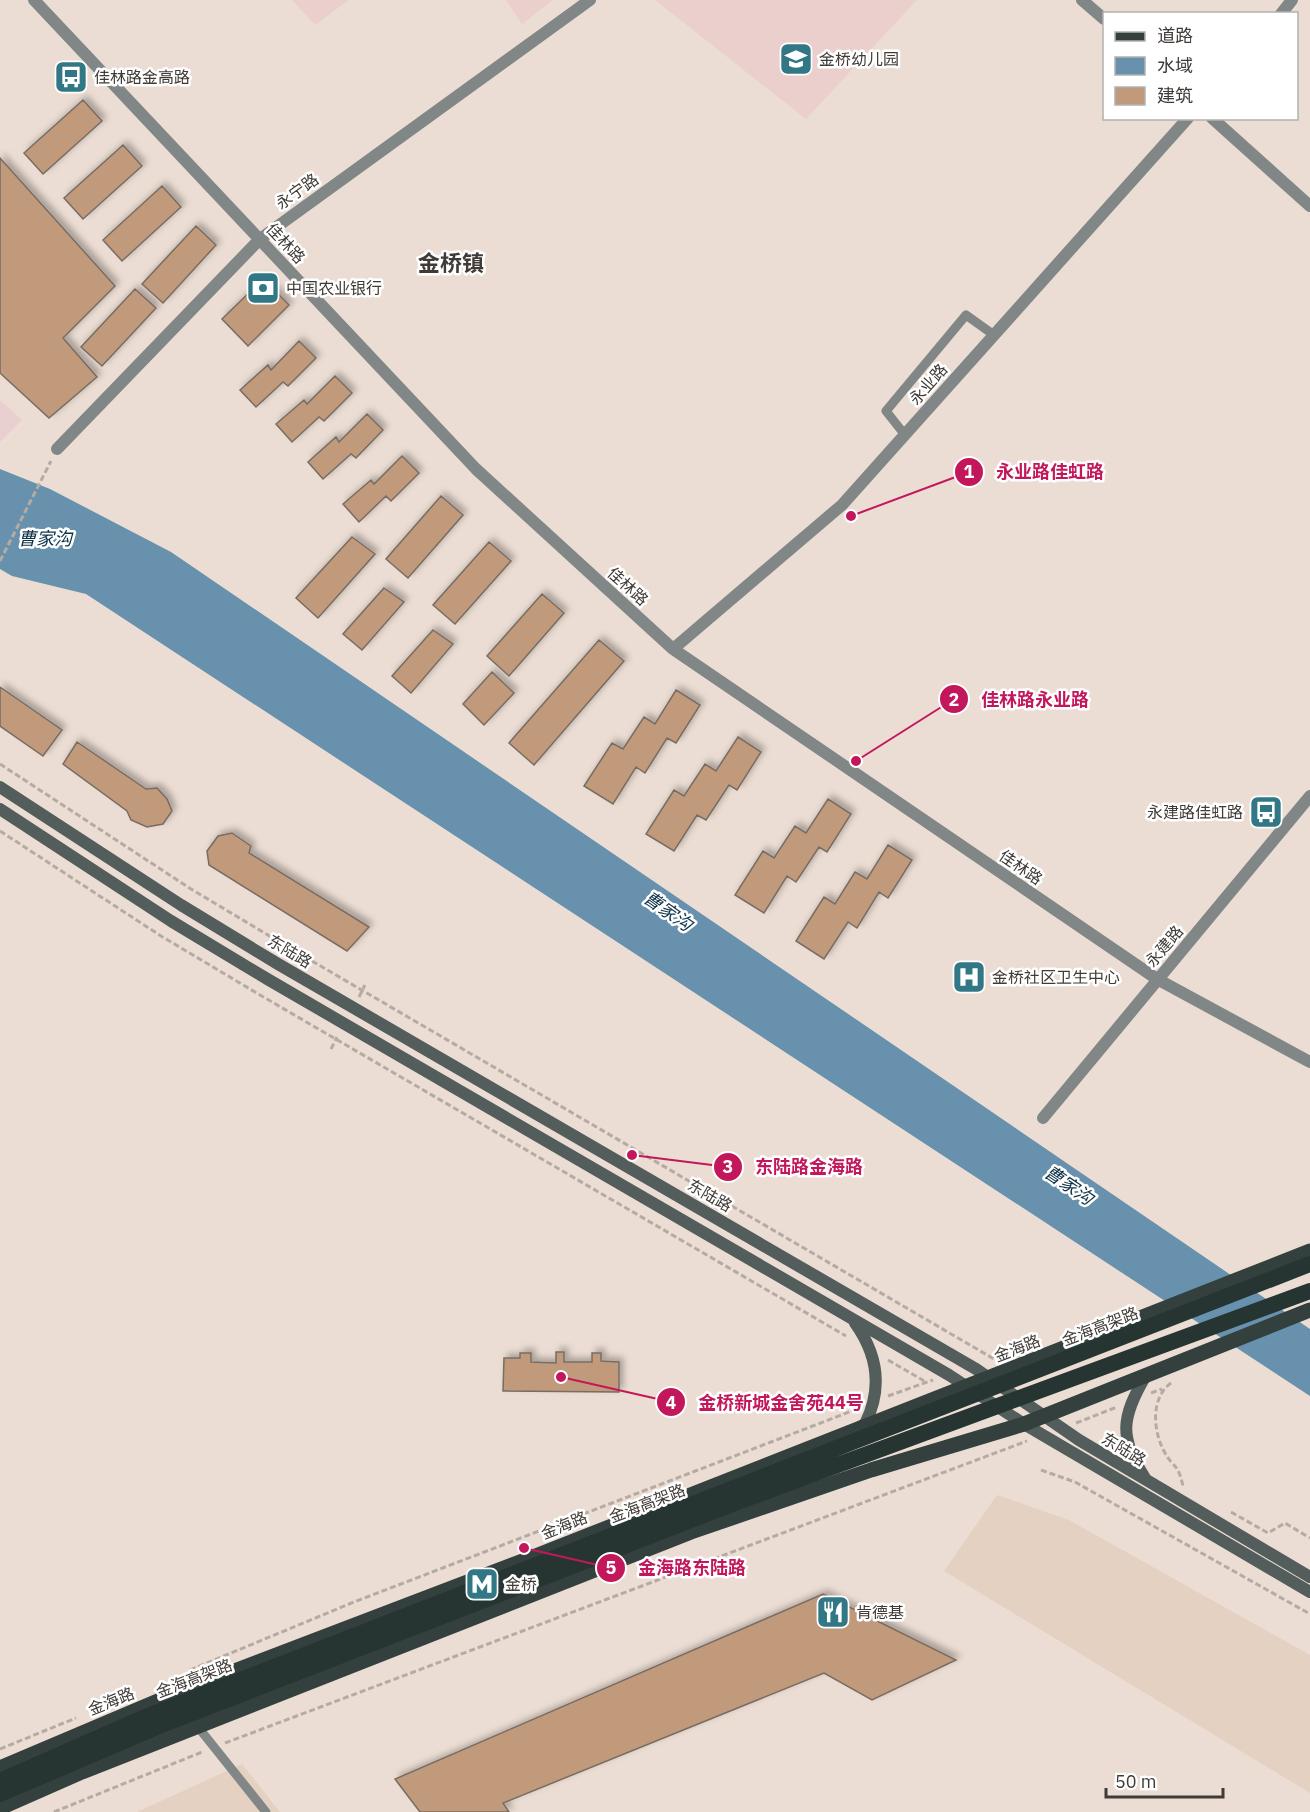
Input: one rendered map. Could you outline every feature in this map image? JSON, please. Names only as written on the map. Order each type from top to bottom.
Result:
[{"type":"highway","name":"金海高架路","points":[[0,1780],[143,1718],[1310,1264]]},
{"type":"highway","name":"金海高架路","points":[[0,1794],[164,1724],[845,1462],[1310,1291]]},
{"type":"highway","points":[[845,1462],[1310,1301]]},
{"type":"main road","name":"东陆路","points":[[0,787],[171,899],[278,964],[988,1378],[1061,1429],[1310,1577]]},
{"type":"main road","name":"东陆路","points":[[0,809],[171,921],[269,980],[949,1375],[1024,1424],[1045,1434],[1310,1592]]},
{"type":"main road","name":"金海路","points":[[0,1767],[177,1693],[528,1559],[1310,1251]]},
{"type":"main road","points":[[0,1809],[82,1773],[691,1532],[871,1470],[1024,1424],[1310,1310]]},
{"type":"main road","points":[[836,1437],[865,1425],[874,1402],[877,1375],[872,1351],[853,1319]]},
{"type":"main road","points":[[1145,1377],[1132,1401],[1126,1421],[1130,1456],[1147,1482]]},
{"type":"street","name":"佳林路","points":[[34,0],[476,469],[673,649],[1157,979],[1310,1062]]},
{"type":"street","name":"永宁路","points":[[57,449],[260,239],[590,0]]},
{"type":"street","points":[[1082,0],[1103,18]]},
{"type":"street","points":[[1283,12],[1292,0]]},
{"type":"street","name":"永业路","points":[[673,649],[824,522],[905,435],[1186,120]]},
{"type":"street","points":[[1214,120],[1310,206]]},
{"type":"street","name":"永建路","points":[[1044,1118],[1310,796]]},
{"type":"lane","points":[[905,435],[886,411],[966,315],[994,335]]},
{"type":"lane","points":[[198,1727],[266,1812]]},
{"type":"path","points":[[0,561],[57,449]]},
{"type":"path","points":[[0,764],[191,889],[288,947],[1012,1369]]},
{"type":"path","points":[[0,831],[161,936],[260,995],[946,1394]]},
{"type":"path","points":[[188,1671],[354,1602],[925,1382],[949,1375]]},
{"type":"path","points":[[1061,1429],[1162,1389],[1177,1378]]},
{"type":"path","points":[[1162,1389],[1156,1407],[1157,1434],[1166,1454],[1179,1468],[1183,1486],[1193,1491]]},
{"type":"path","points":[[1085,1400],[1108,1410]]},
{"type":"path","points":[[54,1812],[215,1747],[1045,1434]]},
{"type":"path","points":[[1041,1470],[1075,1482],[1310,1614]]},
{"type":"path","points":[[1221,1507],[1268,1533],[1285,1523],[1310,1538]]},
{"type":"path","points":[[0,1749],[77,1717]]},
{"type":"shaded area","points":[[292,0],[349,0],[315,25]]},
{"type":"shaded area","points":[[506,0],[553,0],[522,24]]},
{"type":"shaded area","name":"金桥幼儿园","points":[[655,0],[917,0],[806,119]]},
{"type":"shaded area","points":[[0,400],[22,420],[0,442]]},
{"type":"shaded area","points":[[997,1495],[1069,1520],[1310,1655],[1310,1793],[944,1571]]},
{"type":"shaded area","points":[[242,1764],[280,1812],[137,1812]]},
{"type":"water","name":"曹家沟","points":[[0,469],[50,489],[171,552],[1310,1329],[1310,1396],[86,594],[12,576],[0,569]]},
{"type":"building","points":[[83,100],[102,121],[43,174],[24,153]]},
{"type":"building","points":[[123,145],[142,166],[83,219],[64,198]]},
{"type":"building","points":[[0,158],[115,286],[63,338],[97,377],[49,418],[0,373]]},
{"type":"building","points":[[162,186],[181,207],[122,261],[103,240]]},
{"type":"building","points":[[196,226],[216,245],[163,303],[142,284]]},
{"type":"building","points":[[263,279],[289,305],[248,346],[222,319]]},
{"type":"building","points":[[135,289],[156,308],[102,366],[81,347]]},
{"type":"building","points":[[299,341],[316,358],[288,386],[283,382],[256,407],[240,390],[268,365],[271,370]]},
{"type":"building","points":[[335,376],[352,393],[324,421],[319,417],[292,442],[276,424],[304,400],[307,404]]},
{"type":"building","points":[[367,414],[383,430],[356,458],[351,454],[323,479],[308,462],[336,437],[339,442]]},
{"type":"building","points":[[402,456],[419,473],[391,501],[386,496],[359,522],[343,504],[371,480],[374,484]]},
{"type":"building","points":[[441,496],[463,515],[408,578],[386,559]]},
{"type":"building","points":[[352,537],[375,554],[318,618],[296,598]]},
{"type":"building","points":[[489,542],[511,561],[455,624],[433,605]]},
{"type":"building","points":[[384,588],[404,602],[362,650],[343,634]]},
{"type":"building","points":[[542,594],[564,613],[509,676],[487,656]]},
{"type":"building","points":[[433,630],[453,644],[411,693],[392,676]]},
{"type":"building","points":[[599,640],[624,661],[534,765],[509,743]]},
{"type":"building","points":[[492,672],[514,693],[484,725],[463,704]]},
{"type":"building","points":[[0,687],[62,730],[43,756],[0,726]]},
{"type":"building","points":[[676,690],[700,705],[676,743],[667,738],[645,773],[636,767],[613,804],[584,786],[612,743],[623,749],[644,717],[655,724]]},
{"type":"building","points":[[738,737],[761,752],[737,790],[729,785],[706,820],[697,815],[674,851],[646,834],[674,790],[684,796],[705,764],[716,771]]},
{"type":"building","points":[[77,742],[146,789],[157,788],[167,799],[172,811],[163,824],[147,827],[131,820],[127,811],[63,764]]},
{"type":"building","points":[[828,799],[851,814],[827,852],[819,847],[796,882],[787,876],[764,913],[735,895],[763,851],[774,858],[795,826],[806,833]]},
{"type":"building","points":[[232,833],[251,846],[249,853],[369,927],[347,951],[209,865],[207,851],[218,836]]},
{"type":"building","points":[[888,845],[912,860],[888,898],[879,892],[857,928],[848,922],[824,959],[796,941],[824,897],[835,904],[855,872],[867,879]]},
{"type":"building","points":[[556,1352],[564,1352],[564,1362],[592,1362],[592,1353],[601,1353],[601,1361],[619,1362],[619,1392],[503,1391],[504,1358],[520,1358],[520,1353],[531,1353],[531,1362],[556,1363]]},
{"type":"building","points":[[823,1594],[956,1660],[872,1700],[824,1673],[503,1803],[509,1812],[420,1812],[395,1779]]},
{"type":"place","name":"金桥幼儿园","points":[[796,59]]},
{"type":"place","name":"佳林路金高路","points":[[71,77]]},
{"type":"place","name":"中国农业银行","points":[[263,288]]},
{"type":"place","name":"永业路佳虹路","points":[[851,516]]},
{"type":"place","name":"佳林路永业路","points":[[856,761]]},
{"type":"place","name":"永建路佳虹路","points":[[1266,812]]},
{"type":"place","name":"金桥社区卫生中心","points":[[969,977]]},
{"type":"place","name":"东陆路金海路","points":[[632,1155]]},
{"type":"place","name":"金桥新城金舍苑44号","points":[[561,1377]]},
{"type":"place","name":"金海路东陆路","points":[[524,1548]]},
{"type":"place","name":"金桥","points":[[482,1584]]},
{"type":"place","name":"肯德基","points":[[833,1612]]},
{"type":"district","name":"金桥镇","points":[[451,262]]}]
